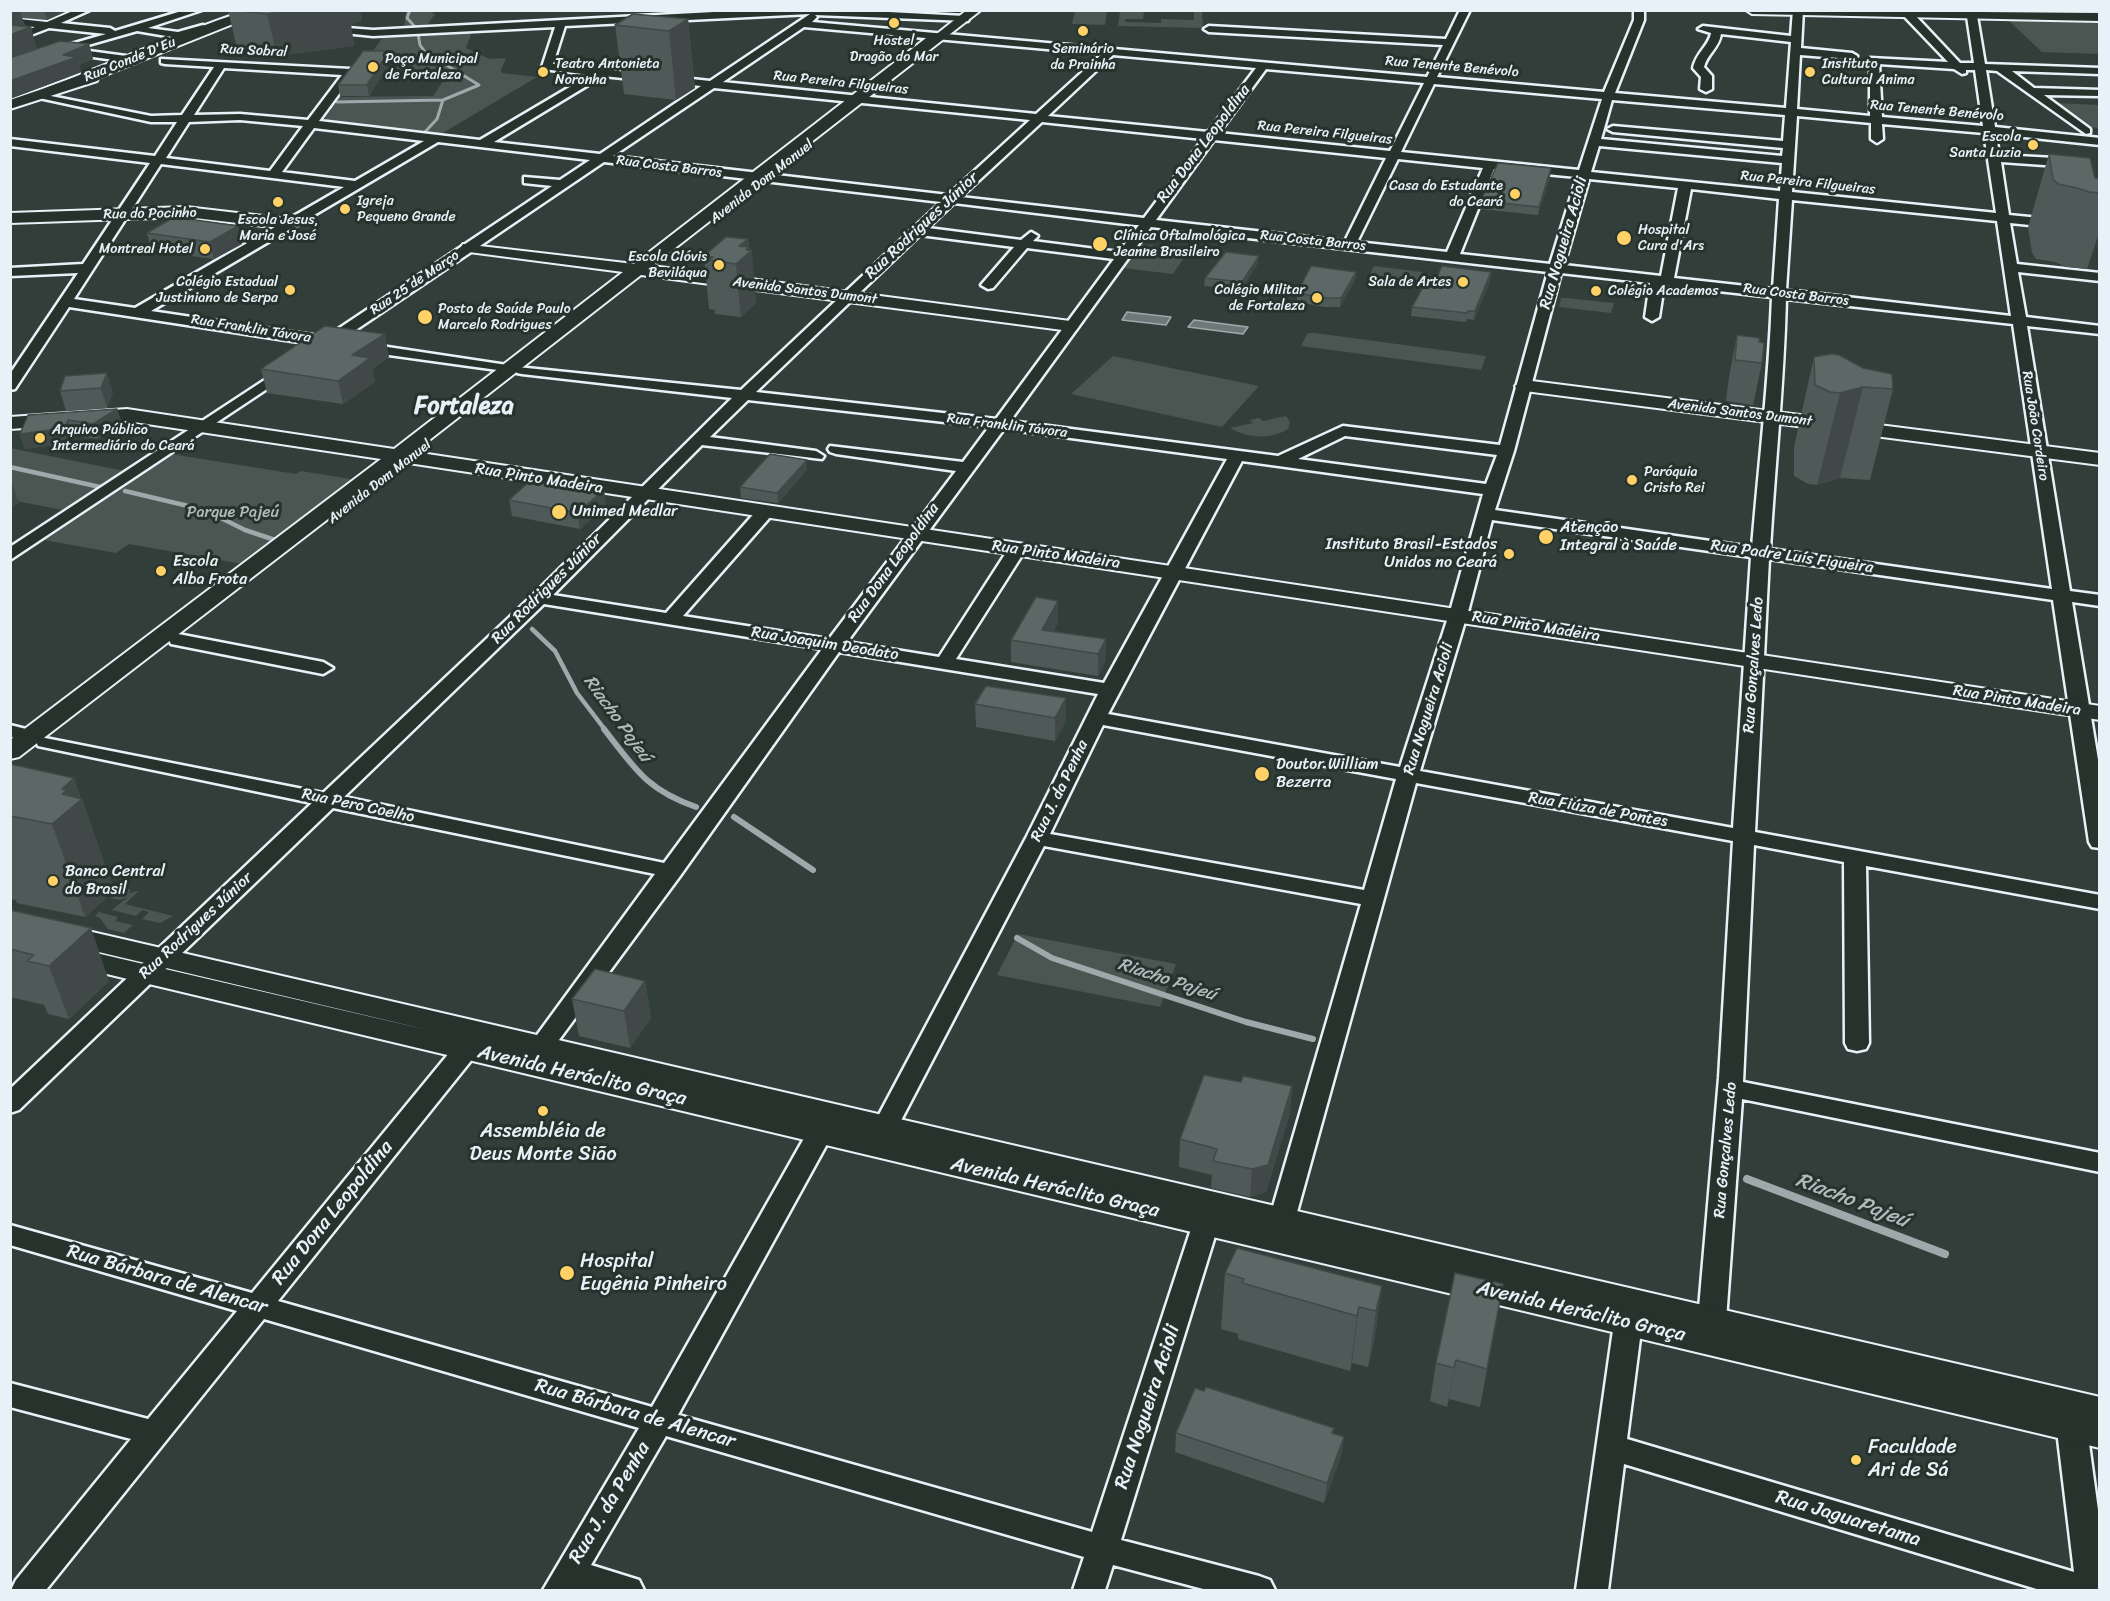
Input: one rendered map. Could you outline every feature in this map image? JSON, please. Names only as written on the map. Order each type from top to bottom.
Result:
[{"type":"main road","points":[[1752,10],[2100,17]]},
{"type":"main road","points":[[187,39],[266,15]]},
{"type":"main road","points":[[187,39],[266,15]]},
{"type":"main road","name":"Avenida Dom Manuel","points":[[10,769],[29,736],[178,640],[401,459],[860,100],[944,39],[942,36],[969,15]]},
{"type":"main road","name":"Rua Conde D'Eu","points":[[165,61],[158,59],[159,53],[187,39]]},
{"type":"main road","name":"Rua Conde D'Eu","points":[[10,105],[187,39]]},
{"type":"main road","name":"Rua Conde D'Eu","points":[[76,82],[143,61],[165,61]]},
{"type":"main road","name":"Rua do Pocinho","points":[[10,218],[197,212],[289,224]]},
{"type":"main road","name":"Avenida Santos Dumont","points":[[469,247],[1070,326]]},
{"type":"main road","name":"Avenida Santos Dumont","points":[[1524,386],[2100,459]]},
{"type":"main road","name":"Rua Pinto Madeira","points":[[10,423],[117,415],[641,495],[1176,572],[2089,712]]},
{"type":"main road","name":"Avenida Dom Manuel","points":[[10,752],[401,459]]},
{"type":"main road","name":"Avenida Heráclito Graça","points":[[10,922],[154,966],[473,1041],[886,1126],[1628,1323],[2085,1419]]},
{"type":"main road","name":"Avenida Heráclito Graça","points":[[10,942],[154,966]]},
{"type":"main road","name":"Avenida Heráclito Graça","points":[[534,1055],[820,1133],[1206,1223],[1281,1230],[1712,1320],[2085,1419]]},
{"type":"street","points":[[10,40],[85,10]]},
{"type":"street","points":[[10,70],[58,51],[197,10]]},
{"type":"street","points":[[205,10],[141,30],[186,34],[253,10]]},
{"type":"street","points":[[1349,245],[1466,10]]},
{"type":"street","name":"Rua Nogueira Acioli","points":[[1281,1230],[1408,775],[1458,615],[1492,490],[1506,451],[1556,268],[1596,142],[1608,96],[1639,20],[1639,10]]},
{"type":"street","points":[[311,26],[377,33],[779,11],[969,15]]},
{"type":"street","name":"Rua Gonçalves Ledo","points":[[1712,1320],[1731,1088],[1753,661],[1770,416],[1777,375],[1779,293],[1798,11]]},
{"type":"street","name":"Rua 25 de Março","points":[[10,555],[820,12]]},
{"type":"street","points":[[1907,13],[1983,92]]},
{"type":"street","name":"Rua João Cordeiro","points":[[1971,13],[2061,596],[2089,712],[2100,842]]},
{"type":"street","points":[[490,26],[500,17]]},
{"type":"street","points":[[659,31],[662,18]]},
{"type":"street","points":[[10,21],[187,39]]},
{"type":"street","name":"Rua Pereira Filgueiras","points":[[561,23],[547,67],[2100,228]]},
{"type":"street","name":"Rua Tenente Benévolo","points":[[802,24],[1111,51],[1209,39],[1263,65],[2100,142]]},
{"type":"street","points":[[1703,29],[1852,56]]},
{"type":"street","points":[[1706,89],[1707,76],[1698,68],[1701,55],[1709,50],[1712,41],[1715,40],[1716,32]]},
{"type":"street","points":[[370,43],[377,33]]},
{"type":"street","points":[[1209,39],[1450,42]]},
{"type":"street","points":[[20,47],[48,50]]},
{"type":"street","points":[[62,51],[123,58]]},
{"type":"street","name":"Rua Rodrigues Júnior","points":[[10,1104],[330,801],[847,296],[1111,51]]},
{"type":"street","points":[[1877,139],[1874,60],[1956,66],[2100,71]]},
{"type":"street","name":"Rua Sobral","points":[[165,61],[350,66],[350,72],[312,124]]},
{"type":"street","points":[[650,78],[653,63]]},
{"type":"street","points":[[10,386],[221,64]]},
{"type":"street","name":"Rua Dona Leopoldina","points":[[534,1055],[672,871],[833,645],[1000,424],[1263,65]]},
{"type":"street","points":[[1999,67],[2086,131]]},
{"type":"street","points":[[481,145],[600,73]]},
{"type":"street","points":[[2031,91],[2100,93]]},
{"type":"street","name":"Rua Costa Barros","points":[[36,96],[141,118],[251,117],[434,140],[2100,330]]},
{"type":"street","points":[[274,174],[312,124]]},
{"type":"street","points":[[1600,128],[1734,140],[1788,153]]},
{"type":"street","points":[[1989,130],[2100,131]]},
{"type":"street","points":[[139,312],[434,140]]},
{"type":"street","points":[[1733,155],[1734,140]]},
{"type":"street","points":[[10,142],[357,185]]},
{"type":"street","points":[[1596,142],[1733,155],[1788,153]]},
{"type":"street","points":[[1993,158],[2089,164]]},
{"type":"street","points":[[1452,257],[1490,165]]},
{"type":"street","points":[[528,180],[556,183]]},
{"type":"street","points":[[1652,317],[1663,280],[1684,186]]},
{"type":"street","points":[[917,231],[1122,256]]},
{"type":"street","points":[[988,285],[1035,231]]},
{"type":"street","points":[[2012,267],[2100,277]]},
{"type":"street","points":[[10,272],[87,268]]},
{"type":"street","name":"Rua Franklin Távora","points":[[65,302],[515,370],[1000,424],[1492,490]]},
{"type":"street","points":[[1280,462],[1343,431],[1506,451]]},
{"type":"street","points":[[699,440],[816,456]]},
{"type":"street","points":[[836,449],[966,467]]},
{"type":"street","name":"Rua J. da Penha","points":[[886,1126],[1037,838],[1110,690],[1237,456]]},
{"type":"street","points":[[670,619],[765,512]]},
{"type":"street","name":"Rua Padre Luís Figueira","points":[[1485,514],[2100,601]]},
{"type":"street","points":[[944,663],[1017,549]]},
{"type":"street","name":"Rua Joaquim Deodato","points":[[540,598],[1110,690]]},
{"type":"street","points":[[178,640],[323,668]]},
{"type":"street","name":"Rua Fiúza de Pontes","points":[[1096,718],[2100,902]]},
{"type":"street","name":"Rua Pero Coelho","points":[[29,736],[672,871]]},
{"type":"street","points":[[1037,838],[1374,899]]},
{"type":"street","points":[[1855,857],[1857,1043]]},
{"type":"street","name":"Rua Dona Leopoldina","points":[[27,1590],[473,1041]]},
{"type":"street","points":[[1731,1088],[2100,1163]]},
{"type":"street","name":"Rua J. da Penha","points":[[564,1581],[659,1422],[820,1133]]},
{"type":"street","name":"Rua Nogueira Acioli","points":[[1089,1590],[1206,1223]]},
{"type":"street","name":"Rua Bárbara de Alencar","points":[[10,1235],[487,1370],[1102,1550],[1259,1590]]},
{"type":"street","points":[[1592,1590],[1628,1323]]},
{"type":"street","points":[[10,1395],[154,1433]]},
{"type":"street","points":[[2085,1419],[2092,1590]]},
{"type":"street","name":"Rua Jaguaretama","points":[[1611,1447],[2086,1590]]},
{"type":"street","points":[[564,1581],[628,1590]]},
{"type":"green space","points":[[406,11],[434,11],[432,13],[435,14],[425,28],[404,29]]},
{"type":"green space","points":[[1075,11],[1107,11],[1105,25],[1072,24]]},
{"type":"green space","points":[[1120,11],[1144,11],[1143,19],[1125,19],[1125,22],[1161,23],[1161,19],[1194,20],[1194,11],[1202,11],[1203,28],[1118,26]]},
{"type":"green space","points":[[2007,19],[2099,20],[2099,54],[2042,52]]},
{"type":"green space","points":[[473,29],[466,48],[490,59],[506,58],[502,73],[537,77],[436,137],[335,125],[325,118],[339,97],[433,96],[443,81],[426,81],[432,71],[395,71],[407,54],[371,54],[385,34]]},
{"type":"green space","points":[[2055,103],[2099,105],[2099,128],[2088,127]]},
{"type":"green space","points":[[1140,244],[1189,250],[1173,274],[1122,268]]},
{"type":"green space","points":[[1374,266],[1422,272],[1415,288],[1366,282]]},
{"type":"green space","points":[[1561,298],[1614,303],[1611,313],[1559,307]]},
{"type":"green space","points":[[1307,334],[1486,356],[1481,370],[1301,346]]},
{"type":"green space","points":[[1113,356],[1259,386],[1222,427],[1071,394]]},
{"type":"green space","points":[[1286,416],[1290,422],[1288,429],[1274,435],[1251,436],[1230,428],[1253,423],[1250,420],[1259,418],[1263,421]]},
{"type":"green space","points":[[10,448],[129,472],[68,511],[11,500]]},
{"type":"green space","name":"Parque Pajeú","points":[[171,454],[296,474],[301,471],[357,480],[248,565],[129,544],[116,553],[44,540]]},
{"type":"green space","points":[[122,888],[131,890],[128,893],[139,891],[125,904],[173,916],[160,923],[142,919],[149,912],[142,910],[136,916],[112,910],[128,897],[120,900],[110,898]]},
{"type":"green space","points":[[99,912],[118,917],[115,921],[133,925],[124,933],[108,929],[100,918],[95,916]]},
{"type":"green space","points":[[1018,934],[1176,964],[1160,1007],[997,975]]},
{"type":"shaded area","points":[[1127,312],[1171,317],[1166,325],[1122,320]]},
{"type":"shaded area","points":[[1194,320],[1248,327],[1243,334],[1188,327]]},
{"type":"building","points":[[229,10],[291,10],[267,14]]},
{"type":"building","points":[[633,14],[688,19],[669,31],[615,25]]},
{"type":"building","points":[[10,25],[31,27],[10,35]]},
{"type":"building","points":[[60,41],[89,44],[63,55],[77,57],[10,81],[10,58]]},
{"type":"building","points":[[363,51],[389,51],[367,85],[338,85]]},
{"type":"building","points":[[2049,154],[2090,158],[2095,178],[2100,179],[2100,193],[2058,184],[2053,179]]},
{"type":"building","points":[[1498,163],[1551,168],[1539,207],[1481,201]]},
{"type":"building","points":[[174,217],[238,226],[210,242],[147,233]]},
{"type":"building","points":[[726,237],[748,239],[739,246],[749,247],[746,250],[752,250],[736,264],[709,260],[713,257],[704,256]]},
{"type":"building","points":[[1226,252],[1259,256],[1242,282],[1205,278]]},
{"type":"building","points":[[1311,266],[1356,272],[1341,298],[1325,298],[1297,293]]},
{"type":"building","points":[[1442,266],[1491,272],[1475,311],[1467,313],[1412,307],[1427,280],[1435,281]]},
{"type":"building","points":[[325,326],[385,334],[352,355],[370,358],[338,381],[261,369]]},
{"type":"building","points":[[1737,335],[1760,338],[1759,342],[1764,343],[1762,363],[1735,360]]},
{"type":"building","points":[[1839,355],[1863,368],[1892,374],[1893,389],[1863,387],[1840,393],[1830,392],[1815,385],[1814,357]]},
{"type":"building","points":[[107,373],[101,388],[60,391],[65,376]]},
{"type":"building","points":[[117,409],[93,424],[68,420],[65,428],[20,434],[28,415]]},
{"type":"building","points":[[770,454],[807,460],[777,493],[740,487]]},
{"type":"building","points":[[532,479],[604,490],[577,513],[509,500]]},
{"type":"building","points":[[1036,597],[1058,601],[1042,630],[1106,639],[1098,654],[1011,640]]},
{"type":"building","points":[[986,686],[1066,698],[1055,718],[975,704]]},
{"type":"building","points":[[10,764],[74,778],[62,789],[67,790],[62,794],[82,799],[52,824],[10,816]]},
{"type":"building","points":[[10,910],[91,928],[49,966],[27,961],[34,955],[10,949]]},
{"type":"building","points":[[595,969],[645,981],[624,1011],[572,999]]},
{"type":"building","points":[[1204,1075],[1241,1082],[1243,1076],[1292,1086],[1268,1165],[1252,1169],[1213,1161],[1217,1149],[1180,1139]]},
{"type":"building","points":[[1237,1248],[1382,1286],[1376,1311],[1359,1307],[1357,1316],[1242,1283],[1244,1279],[1225,1273]]},
{"type":"building","points":[[1455,1273],[1503,1284],[1487,1369],[1456,1360],[1454,1368],[1436,1363]]},
{"type":"building","points":[[1206,1387],[1334,1428],[1332,1433],[1344,1437],[1327,1483],[1176,1433],[1195,1388],[1204,1391]]},
{"type":"waterway","name":"Riacho Pajeú","points":[[410,10],[407,18],[416,28]]},
{"type":"waterway","name":"Riacho Pajeú","points":[[418,34],[420,45],[425,52],[479,85],[443,100]]},
{"type":"waterway","name":"Riacho Pajeú","points":[[337,102],[443,100]]},
{"type":"waterway","name":"Riacho Pajeú","points":[[423,134],[437,119],[443,100]]},
{"type":"waterway","name":"Riacho Pajeú","points":[[10,467],[100,487]]},
{"type":"waterway","name":"Riacho Pajeú","points":[[125,491],[205,510],[245,530],[278,541]]},
{"type":"waterway","name":"Riacho Pajeú","points":[[532,629],[555,651],[577,693],[606,731]]},
{"type":"waterway","name":"Riacho Pajeú","points":[[604,729],[643,777],[665,793],[696,807]]},
{"type":"waterway","name":"Riacho Pajeú","points":[[734,817],[813,870]]},
{"type":"waterway","name":"Riacho Pajeú","points":[[1017,938],[1052,958],[1246,1022],[1313,1039]]},
{"type":"waterway","name":"Riacho Pajeú","points":[[1747,1179],[1945,1254]]},
{"type":"place","name":"Hostel Dragão do Mar","points":[[894,23]]},
{"type":"place","name":"Seminário da Prainha","points":[[1083,31]]},
{"type":"place","name":"Paço Municipal de Fortaleza","points":[[373,67]]},
{"type":"place","name":"Teatro Antonieta Noronha","points":[[543,72]]},
{"type":"place","name":"Instituto Cultural Anima","points":[[1810,72]]},
{"type":"place","name":"Escola Santa Luzia","points":[[2033,145]]},
{"type":"place","name":"Casa do Estudante do Ceará","points":[[1515,194]]},
{"type":"place","name":"Escola Jesus, Maria e José","points":[[278,202]]},
{"type":"place","name":"Igreja Pequeno Grande","points":[[345,209]]},
{"type":"place","name":"Hospital Cura d'Ars","points":[[1624,238]]},
{"type":"place","name":"Clínica Oftalmológica Jeanne Brasileiro","points":[[1100,244]]},
{"type":"place","name":"Montreal Hotel","points":[[205,249]]},
{"type":"place","name":"Escola Clóvis Beviláqua","points":[[719,265]]},
{"type":"place","name":"Sala de Artes","points":[[1463,282]]},
{"type":"place","name":"Colégio Estadual Justiniano de Serpa","points":[[290,290]]},
{"type":"place","name":"Colégio Academos","points":[[1596,291]]},
{"type":"place","name":"Colégio Militar de Fortaleza","points":[[1317,298]]},
{"type":"place","name":"Posto de Saúde Paulo Marcelo Rodrigues","points":[[425,317]]},
{"type":"place","name":"Arquivo Público Intermediário do Ceará","points":[[40,438]]},
{"type":"place","name":"Paróquia Cristo Rei","points":[[1632,480]]},
{"type":"place","name":"Unimed Medlar","points":[[559,512]]},
{"type":"place","name":"Atenção Integral à Saúde","points":[[1546,537]]},
{"type":"place","name":"Instituto Brasil-Estados Unidos no Ceará","points":[[1509,554]]},
{"type":"place","name":"Escola Alba Frota","points":[[161,571]]},
{"type":"place","name":"Doutor William Bezerra","points":[[1262,774]]},
{"type":"place","name":"Banco Central do Brasil","points":[[53,881]]},
{"type":"place","name":"Assembléia de Deus Monte Sião","points":[[543,1111]]},
{"type":"place","name":"Hospital Eugênia Pinheiro","points":[[567,1273]]},
{"type":"place","name":"Faculdade Ari de Sá","points":[[1856,1460]]},
{"type":"district","name":"Fortaleza","points":[[464,407]]}]
